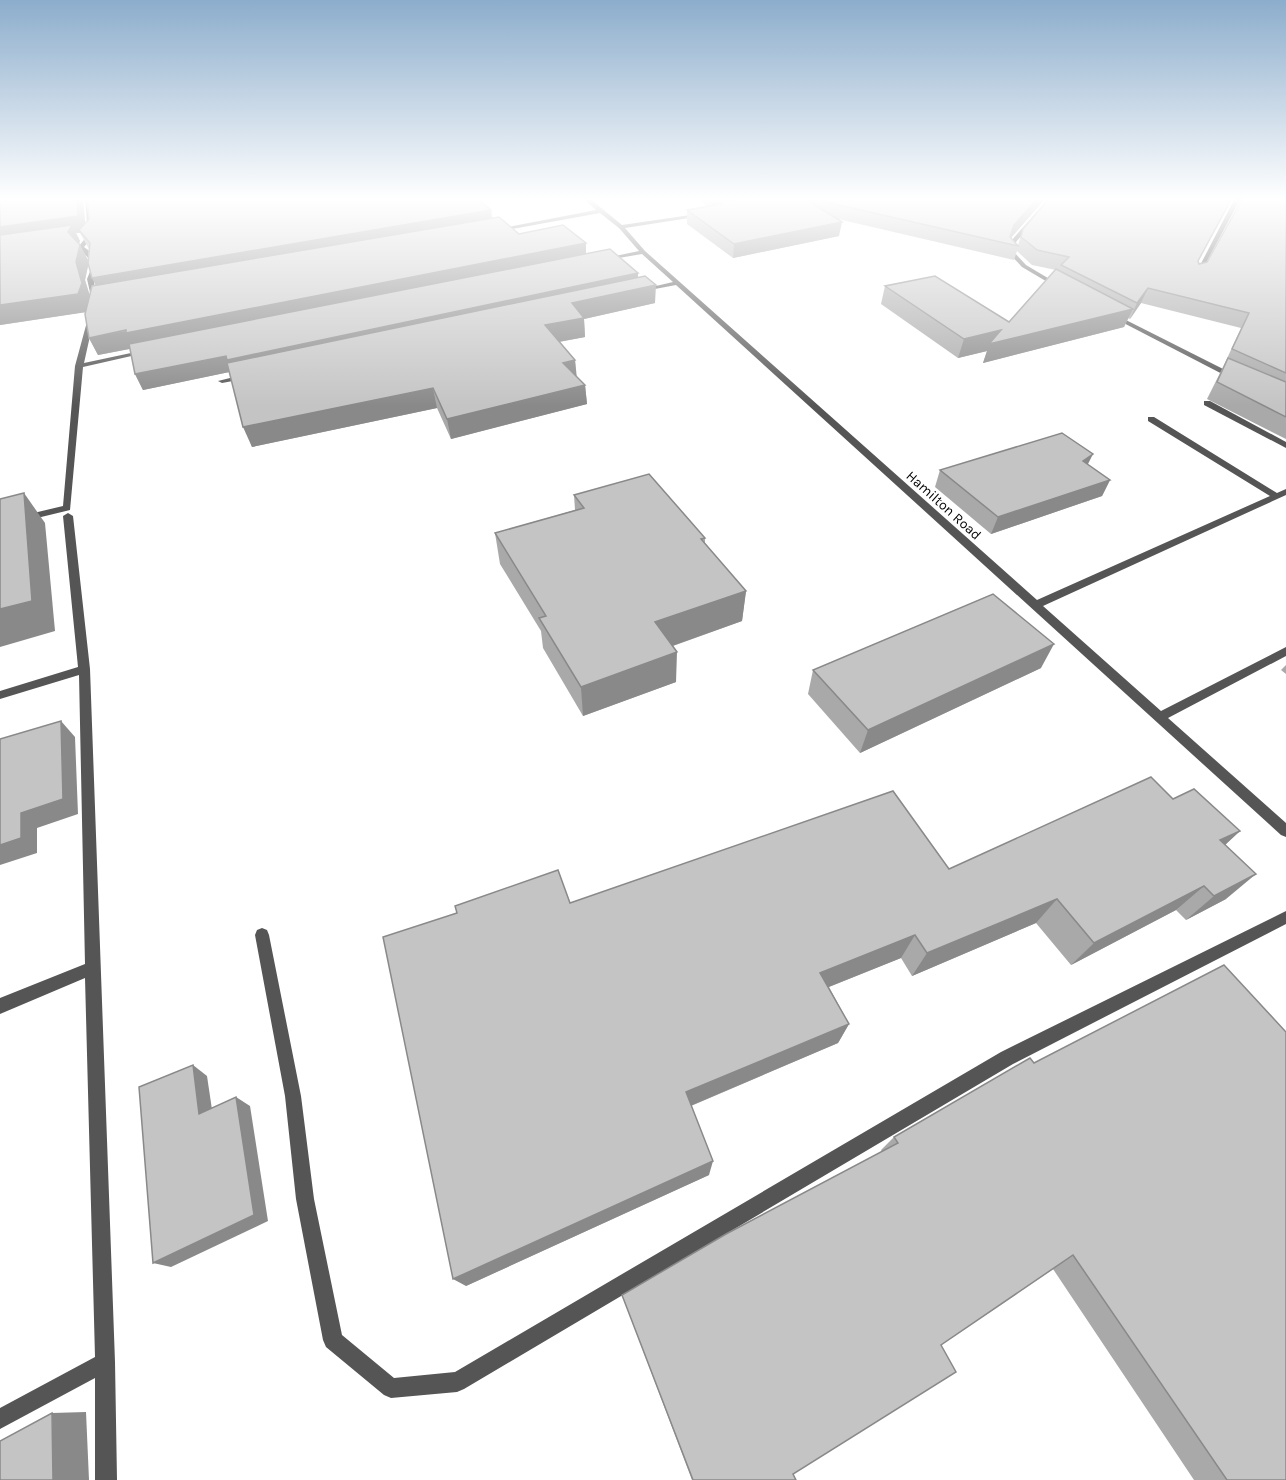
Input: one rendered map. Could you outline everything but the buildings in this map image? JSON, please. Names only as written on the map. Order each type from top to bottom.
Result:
[{"type":"street","points":[[0,524],[67,508],[79,366],[96,300],[90,279],[96,267]]},
{"type":"street","name":"Hamilton Road","points":[[661,267],[1286,831]]},
{"type":"street","points":[[1026,267],[1073,294]]},
{"type":"street","points":[[1196,276],[1201,267]]},
{"type":"street","points":[[631,293],[678,283]]},
{"type":"street","points":[[96,300],[107,298]]},
{"type":"street","points":[[1103,310],[1244,381]]},
{"type":"street","points":[[79,366],[150,351]]},
{"type":"street","points":[[222,381],[257,374]]},
{"type":"street","points":[[1207,403],[1286,445]]},
{"type":"street","points":[[1151,419],[1276,496]]},
{"type":"street","points":[[1035,605],[1286,492]]},
{"type":"street","points":[[68,516],[84,669],[105,1362],[106,1480]]},
{"type":"street","points":[[1159,717],[1286,651]]},
{"type":"street","points":[[0,695],[84,669]]},
{"type":"street","points":[[262,935],[293,1096],[305,1199],[333,1340],[391,1388],[457,1382],[1007,1058],[1286,917]]},
{"type":"street","points":[[0,1006],[92,968]]},
{"type":"street","points":[[0,1419],[105,1362]]}]
